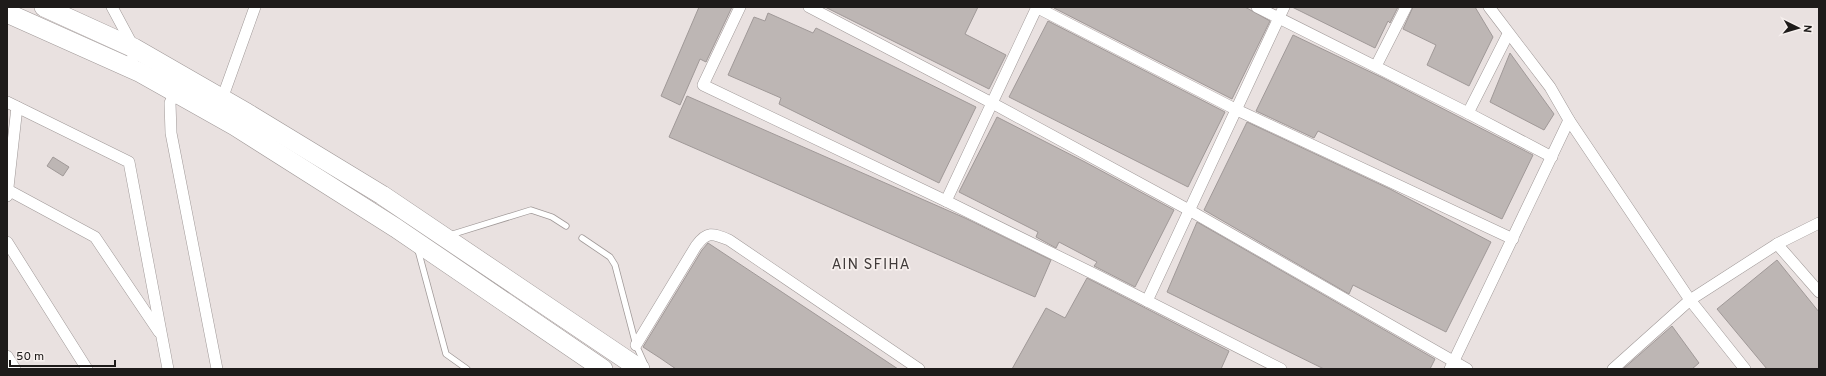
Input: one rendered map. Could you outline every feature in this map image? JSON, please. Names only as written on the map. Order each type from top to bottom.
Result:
[{"type":"highway","points":[[44,7],[134,48],[382,195],[640,369]]},
{"type":"highway","points":[[7,13],[131,68],[235,126],[416,242],[597,368]]},
{"type":"street","points":[[112,7],[134,48],[131,68]]},
{"type":"street","points":[[222,99],[255,7]]},
{"type":"street","points":[[740,7],[703,85],[946,201],[1281,369]]},
{"type":"street","points":[[809,7],[992,103],[1189,210],[1452,365],[1467,369]]},
{"type":"street","points":[[946,201],[1037,7],[1237,110],[1513,239]]},
{"type":"street","points":[[1257,7],[1468,112],[1552,157]]},
{"type":"street","points":[[1147,301],[1284,7]]},
{"type":"street","points":[[1376,66],[1406,7]]},
{"type":"street","points":[[1489,7],[1508,34],[1550,87],[1569,120],[1690,300],[1745,369]]},
{"type":"street","points":[[1468,112],[1508,34]]},
{"type":"street","points":[[175,92],[170,103],[171,133],[217,369]]},
{"type":"street","points":[[161,336],[95,237],[7,193],[12,104],[129,162],[168,369]]},
{"type":"street","points":[[1452,365],[1569,120]]},
{"type":"street","points":[[1613,369],[1690,300],[1777,244],[1819,222]]},
{"type":"street","points":[[636,345],[696,246],[703,237],[711,234],[729,240],[919,369]]},
{"type":"street","points":[[7,242],[87,369]]},
{"type":"street","points":[[1777,244],[1819,292]]},
{"type":"street","points":[[7,356],[15,369]]},
{"type":"lane","points":[[444,237],[531,210],[552,217],[566,226]]},
{"type":"lane","points":[[582,238],[610,257],[615,265],[636,345],[647,369]]},
{"type":"lane","points":[[416,242],[446,354],[467,369]]},
{"type":"building","points":[[699,7],[732,7],[706,62],[700,59],[680,105],[661,96]]},
{"type":"building","points":[[825,7],[978,7],[965,34],[1006,55],[989,89]]},
{"type":"building","points":[[1245,7],[1270,21],[1232,99],[1054,8]]},
{"type":"building","points":[[1292,7],[1398,7],[1390,23],[1388,21],[1375,48]]},
{"type":"building","points":[[1413,7],[1475,7],[1493,37],[1469,86],[1427,65],[1436,45],[1403,29]]},
{"type":"building","points":[[768,13],[813,33],[816,28],[976,107],[939,183],[779,104],[781,98],[728,75],[754,17],[765,21]]},
{"type":"building","points":[[1048,21],[1225,112],[1188,187],[1009,97]]},
{"type":"building","points":[[1293,35],[1383,78],[1533,155],[1502,219],[1318,131],[1314,138],[1256,111]]},
{"type":"building","points":[[1510,53],[1554,114],[1544,130],[1490,102]]},
{"type":"building","points":[[687,96],[965,218],[1051,260],[1035,297],[669,137]]},
{"type":"building","points":[[997,117],[1174,210],[1135,287],[1094,266],[1097,262],[1059,242],[1056,248],[1036,237],[1038,232],[959,192]]},
{"type":"building","points":[[1247,122],[1390,189],[1491,242],[1446,332],[1353,285],[1349,294],[1204,210]]},
{"type":"building","points":[[53,157],[69,167],[63,176],[47,166]]},
{"type":"building","points":[[1197,222],[1435,359],[1430,369],[1324,369],[1167,292]]},
{"type":"building","points":[[708,243],[898,369],[676,369],[643,347],[702,250]]},
{"type":"building","points":[[1777,260],[1819,312],[1819,369],[1767,369],[1717,309]]},
{"type":"building","points":[[1087,278],[1229,351],[1221,369],[1012,369],[1046,308],[1065,318]]},
{"type":"building","points":[[1672,326],[1699,363],[1692,369],[1623,369]]},
{"type":"district","name":"AIN SFIHA","points":[[871,265]]}]
